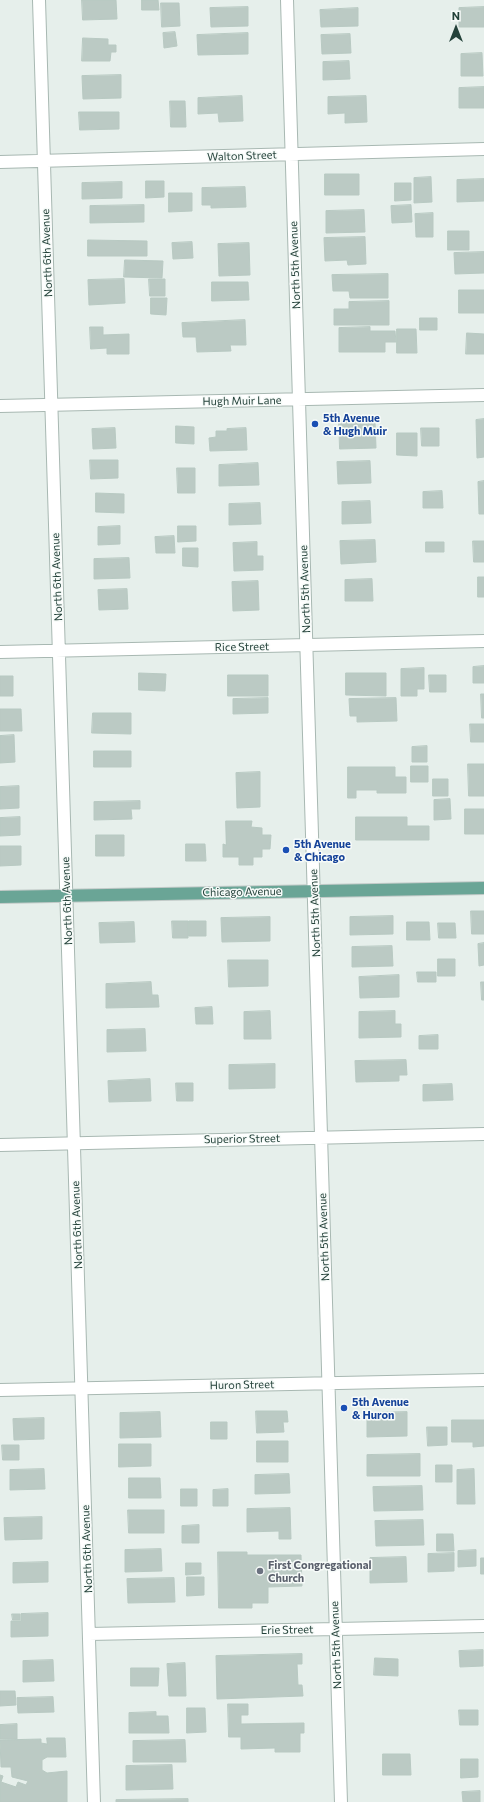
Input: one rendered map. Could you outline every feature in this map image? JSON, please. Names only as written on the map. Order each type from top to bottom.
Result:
[{"type":"main road","name":"Chicago Avenue","points":[[0,897],[484,888]]},
{"type":"street","name":"North 6th Avenue","points":[[39,0],[94,1802]]},
{"type":"street","name":"North 5th Avenue","points":[[287,0],[341,1802]]},
{"type":"street","name":"Walton Street","points":[[0,162],[484,149]]},
{"type":"street","name":"Hugh Muir Lane","points":[[0,406],[484,395]]},
{"type":"street","name":"Rice Street","points":[[0,652],[484,641]]},
{"type":"street","name":"Superior Street","points":[[0,1145],[484,1134]]},
{"type":"street","name":"Huron Street","points":[[0,1390],[484,1380]]},
{"type":"street","name":"Erie Street","points":[[89,1634],[484,1626]]},
{"type":"building","points":[[82,0],[116,0],[117,19],[83,20]]},
{"type":"building","points":[[142,0],[158,0],[159,10],[142,10]]},
{"type":"building","points":[[161,3],[179,3],[180,26],[162,27]]},
{"type":"building","points":[[248,7],[248,26],[211,27],[210,8]]},
{"type":"building","points":[[484,7],[484,27],[459,27],[459,8]]},
{"type":"building","points":[[358,8],[358,26],[321,27],[320,10]]},
{"type":"building","points":[[175,32],[177,46],[164,48],[163,33]]},
{"type":"building","points":[[248,33],[248,54],[198,55],[197,35]]},
{"type":"building","points":[[350,34],[351,53],[322,54],[321,35]]},
{"type":"building","points":[[83,38],[108,39],[108,45],[116,45],[116,52],[111,52],[110,61],[82,61]]},
{"type":"building","points":[[482,53],[483,76],[461,76],[461,54]]},
{"type":"building","points":[[349,61],[350,79],[323,80],[323,62]]},
{"type":"building","points":[[121,75],[121,98],[83,99],[82,76]]},
{"type":"building","points":[[484,87],[484,108],[459,108],[459,88]]},
{"type":"building","points":[[242,96],[243,121],[219,122],[218,113],[198,114],[198,98]]},
{"type":"building","points":[[366,96],[367,122],[345,123],[345,113],[328,114],[328,97]]},
{"type":"building","points":[[170,101],[185,101],[186,127],[171,127]]},
{"type":"building","points":[[79,112],[119,112],[119,129],[80,130]]},
{"type":"building","points":[[325,174],[359,174],[359,195],[325,195]]},
{"type":"building","points":[[431,177],[432,202],[414,203],[414,178]]},
{"type":"building","points":[[484,179],[484,201],[457,202],[457,180]]},
{"type":"building","points":[[146,181],[164,181],[164,197],[146,198]]},
{"type":"building","points":[[122,182],[122,198],[82,199],[82,183]]},
{"type":"building","points":[[395,183],[411,183],[411,200],[395,201]]},
{"type":"building","points":[[245,187],[246,207],[211,208],[211,205],[202,205],[202,188]]},
{"type":"building","points":[[169,193],[192,193],[192,211],[169,212]]},
{"type":"building","points":[[144,205],[144,222],[90,223],[90,206]]},
{"type":"building","points":[[411,205],[412,222],[392,223],[391,206]]},
{"type":"building","points":[[364,210],[365,232],[326,233],[326,211]]},
{"type":"building","points":[[433,213],[433,237],[416,237],[415,214]]},
{"type":"building","points":[[448,231],[469,231],[469,250],[448,250]]},
{"type":"building","points":[[365,237],[366,264],[348,265],[347,260],[325,261],[324,238]]},
{"type":"building","points":[[88,240],[147,241],[147,256],[88,256]]},
{"type":"building","points":[[192,242],[193,258],[173,259],[172,243]]},
{"type":"building","points":[[249,243],[250,275],[219,276],[218,244]]},
{"type":"building","points":[[484,252],[484,273],[455,274],[454,253]]},
{"type":"building","points":[[125,260],[163,261],[162,278],[124,277]]},
{"type":"building","points":[[388,274],[388,298],[350,298],[349,291],[333,291],[332,275]]},
{"type":"building","points":[[124,279],[125,303],[89,305],[88,280]]},
{"type":"building","points":[[149,279],[165,279],[165,296],[150,296]]},
{"type":"building","points":[[212,282],[248,282],[249,300],[212,301]]},
{"type":"building","points":[[459,290],[484,290],[484,313],[459,313]]},
{"type":"building","points":[[151,298],[167,298],[166,315],[151,314]]},
{"type":"building","points":[[389,301],[389,325],[334,325],[334,309],[349,309],[349,302]]},
{"type":"building","points":[[420,318],[437,318],[437,330],[420,330]]},
{"type":"building","points":[[245,320],[246,345],[230,345],[231,351],[197,352],[196,337],[183,337],[182,323]]},
{"type":"building","points":[[90,327],[103,327],[103,335],[129,334],[129,354],[107,354],[107,348],[91,349]]},
{"type":"building","points":[[370,327],[370,331],[395,331],[396,342],[385,342],[385,352],[339,352],[339,328]]},
{"type":"building","points":[[397,329],[416,329],[417,353],[397,353]]},
{"type":"building","points":[[467,333],[484,334],[484,354],[466,354]]},
{"type":"building","points":[[484,419],[484,457],[477,458],[476,420]]},
{"type":"building","points":[[339,421],[375,421],[376,448],[340,449]]},
{"type":"building","points":[[176,426],[194,427],[194,444],[176,443]]},
{"type":"building","points":[[115,428],[116,448],[93,449],[92,429]]},
{"type":"building","points":[[246,428],[247,450],[210,451],[209,438],[216,437],[216,431]]},
{"type":"building","points":[[421,428],[439,428],[439,446],[422,446]]},
{"type":"building","points":[[397,433],[417,433],[417,456],[397,455]]},
{"type":"building","points":[[90,460],[118,460],[118,478],[91,479]]},
{"type":"building","points":[[370,461],[371,483],[338,484],[337,462]]},
{"type":"building","points":[[258,463],[259,485],[219,486],[219,465]]},
{"type":"building","points":[[177,468],[195,468],[195,493],[178,493]]},
{"type":"building","points":[[484,481],[484,514],[479,514],[478,482]]},
{"type":"building","points":[[442,491],[443,508],[423,508],[423,492]]},
{"type":"building","points":[[96,493],[124,494],[124,513],[96,512]]},
{"type":"building","points":[[370,501],[371,523],[342,524],[342,502]]},
{"type":"building","points":[[260,503],[261,524],[229,525],[229,504]]},
{"type":"building","points":[[120,526],[120,544],[98,545],[98,527]]},
{"type":"building","points":[[178,526],[196,526],[196,541],[178,542]]},
{"type":"building","points":[[174,536],[175,553],[156,553],[155,537]]},
{"type":"building","points":[[375,540],[376,562],[341,564],[340,541]]},
{"type":"building","points":[[473,541],[484,541],[484,562],[474,562]]},
{"type":"building","points":[[257,542],[257,556],[263,556],[263,570],[234,571],[233,543]]},
{"type":"building","points":[[426,542],[444,542],[444,552],[426,552]]},
{"type":"building","points":[[183,548],[198,548],[198,567],[183,566]]},
{"type":"building","points":[[129,558],[130,578],[94,579],[94,559]]},
{"type":"building","points":[[478,577],[484,577],[484,597],[478,597]]},
{"type":"building","points":[[372,579],[373,601],[345,601],[345,580]]},
{"type":"building","points":[[258,581],[259,610],[233,611],[232,582]]},
{"type":"building","points":[[127,589],[128,609],[99,610],[98,590]]},
{"type":"building","points":[[484,666],[484,683],[473,683],[473,667]]},
{"type":"building","points":[[424,668],[424,689],[417,689],[417,696],[401,696],[401,669]]},
{"type":"building","points":[[139,673],[166,674],[165,691],[139,690]]},
{"type":"building","points":[[346,673],[386,673],[386,696],[346,695]]},
{"type":"building","points":[[228,675],[268,675],[268,696],[228,696]]},
{"type":"building","points":[[429,675],[446,675],[446,692],[430,692]]},
{"type":"building","points":[[0,676],[13,676],[13,696],[0,696]]},
{"type":"building","points":[[481,694],[484,694],[484,718],[482,718]]},
{"type":"building","points":[[268,698],[268,713],[233,714],[233,699]]},
{"type":"building","points":[[396,698],[397,721],[357,722],[357,716],[350,716],[349,699]]},
{"type":"building","points":[[0,709],[21,709],[22,731],[0,731]]},
{"type":"building","points":[[93,713],[131,713],[131,734],[92,733]]},
{"type":"building","points":[[470,724],[484,724],[484,742],[471,742]]},
{"type":"building","points":[[14,735],[15,762],[0,763],[0,736]]},
{"type":"building","points":[[427,746],[427,762],[412,762],[412,747]]},
{"type":"building","points":[[94,751],[131,751],[131,767],[94,767]]},
{"type":"building","points":[[468,764],[484,764],[484,796],[469,796]]},
{"type":"building","points":[[411,766],[428,766],[428,782],[411,782]]},
{"type":"building","points":[[348,767],[395,767],[395,777],[406,777],[406,793],[377,793],[377,790],[356,790],[356,798],[348,798]]},
{"type":"building","points":[[260,772],[260,807],[237,808],[236,773]]},
{"type":"building","points":[[433,779],[448,779],[448,796],[433,796]]},
{"type":"building","points":[[19,786],[19,808],[0,809],[0,787]]},
{"type":"building","points":[[450,799],[451,819],[434,820],[434,800]]},
{"type":"building","points":[[140,801],[140,809],[131,809],[132,819],[94,820],[94,802]]},
{"type":"building","points":[[465,809],[484,809],[484,834],[465,834]]},
{"type":"building","points":[[20,817],[20,835],[0,836],[0,818]]},
{"type":"building","points":[[356,817],[407,817],[407,826],[429,826],[429,840],[356,840]]},
{"type":"building","points":[[226,821],[252,821],[251,827],[262,828],[262,835],[271,835],[270,849],[262,849],[262,857],[253,857],[253,865],[239,865],[239,857],[223,857],[223,844],[226,845]]},
{"type":"building","points":[[96,835],[124,835],[124,856],[96,856]]},
{"type":"building","points":[[186,844],[205,844],[206,861],[186,861]]},
{"type":"building","points":[[0,846],[21,846],[21,865],[0,866]]},
{"type":"building","points":[[471,911],[484,911],[484,934],[472,934]]},
{"type":"building","points":[[393,916],[393,934],[350,935],[350,917]]},
{"type":"building","points":[[270,917],[270,941],[222,942],[221,918]]},
{"type":"building","points":[[172,921],[188,921],[188,938],[173,938]]},
{"type":"building","points":[[189,921],[206,921],[206,936],[189,936]]},
{"type":"building","points":[[134,922],[135,942],[100,943],[99,923]]},
{"type":"building","points":[[407,922],[429,922],[430,940],[407,940]]},
{"type":"building","points":[[438,923],[455,923],[456,938],[439,938]]},
{"type":"building","points":[[484,943],[484,965],[479,966],[478,944]]},
{"type":"building","points":[[392,946],[393,966],[352,967],[352,947]]},
{"type":"building","points":[[438,959],[455,959],[455,976],[438,976]]},
{"type":"building","points":[[228,960],[268,960],[268,986],[229,987]]},
{"type":"building","points":[[417,972],[436,972],[436,982],[418,982]]},
{"type":"building","points":[[399,975],[399,997],[360,998],[359,977]]},
{"type":"building","points":[[151,982],[152,995],[158,995],[159,1007],[106,1008],[106,984]]},
{"type":"building","points":[[481,982],[484,982],[484,1000],[482,1000]]},
{"type":"building","points":[[212,1007],[213,1024],[196,1024],[195,1008]]},
{"type":"building","points":[[270,1011],[271,1039],[244,1039],[244,1012]]},
{"type":"building","points":[[395,1011],[395,1024],[401,1024],[401,1037],[359,1038],[359,1012]]},
{"type":"building","points":[[145,1029],[146,1051],[107,1052],[107,1030]]},
{"type":"building","points":[[438,1035],[438,1049],[419,1049],[419,1036]]},
{"type":"building","points":[[406,1060],[407,1075],[399,1075],[399,1081],[356,1082],[355,1061]]},
{"type":"building","points":[[275,1064],[275,1088],[229,1089],[229,1065]]},
{"type":"building","points":[[150,1079],[151,1101],[109,1102],[108,1081]]},
{"type":"building","points":[[176,1083],[193,1083],[193,1101],[177,1101]]},
{"type":"building","points":[[452,1084],[453,1100],[423,1101],[423,1085]]},
{"type":"building","points":[[256,1411],[287,1411],[288,1422],[283,1422],[284,1432],[257,1433]]},
{"type":"building","points":[[160,1412],[161,1437],[120,1438],[120,1413]]},
{"type":"building","points":[[407,1412],[407,1436],[367,1437],[367,1413]]},
{"type":"building","points":[[44,1418],[44,1439],[14,1440],[13,1419]]},
{"type":"building","points":[[452,1420],[484,1420],[484,1446],[473,1447],[473,1442],[452,1442]]},
{"type":"building","points":[[211,1422],[227,1422],[227,1439],[211,1439]]},
{"type":"building","points":[[427,1427],[447,1427],[447,1445],[428,1446]]},
{"type":"building","points":[[257,1441],[288,1441],[288,1462],[257,1462]]},
{"type":"building","points":[[119,1444],[151,1444],[151,1466],[119,1467]]},
{"type":"building","points":[[2,1445],[19,1445],[19,1460],[3,1460]]},
{"type":"building","points":[[420,1454],[420,1476],[367,1476],[367,1455]]},
{"type":"building","points":[[436,1465],[452,1465],[452,1482],[436,1482]]},
{"type":"building","points":[[44,1469],[45,1489],[10,1490],[10,1470]]},
{"type":"building","points":[[474,1469],[475,1504],[457,1504],[457,1470]]},
{"type":"building","points":[[289,1474],[290,1493],[255,1494],[255,1475]]},
{"type":"building","points":[[129,1478],[160,1478],[161,1498],[129,1498]]},
{"type":"building","points":[[422,1486],[423,1510],[374,1511],[373,1487]]},
{"type":"building","points":[[181,1489],[197,1489],[197,1506],[181,1506]]},
{"type":"building","points":[[228,1489],[228,1506],[213,1506],[213,1490]]},
{"type":"building","points":[[290,1508],[291,1539],[279,1539],[279,1531],[247,1532],[247,1509]]},
{"type":"building","points":[[128,1510],[164,1510],[164,1533],[129,1533]]},
{"type":"building","points":[[42,1517],[42,1539],[5,1540],[4,1518]]},
{"type":"building","points":[[423,1520],[424,1545],[376,1546],[375,1521]]},
{"type":"building","points":[[199,1525],[199,1543],[182,1543],[182,1526]]},
{"type":"building","points":[[437,1534],[453,1534],[454,1551],[437,1551]]},
{"type":"building","points":[[161,1549],[162,1571],[125,1572],[125,1550]]},
{"type":"building","points":[[476,1550],[476,1566],[458,1567],[458,1551]]},
{"type":"building","name":"First Congregational Church","points":[[218,1552],[247,1552],[247,1555],[301,1555],[302,1586],[268,1587],[268,1603],[252,1603],[252,1608],[219,1608]]},
{"type":"building","points":[[454,1553],[454,1571],[428,1572],[428,1554]]},
{"type":"building","points":[[406,1557],[407,1582],[370,1583],[370,1558]]},
{"type":"building","points":[[481,1558],[484,1558],[484,1574],[481,1574]]},
{"type":"building","points":[[48,1562],[48,1582],[13,1583],[13,1563]]},
{"type":"building","points":[[186,1563],[201,1563],[201,1574],[186,1575]]},
{"type":"building","points":[[187,1577],[204,1577],[204,1595],[187,1596]]},
{"type":"building","points":[[174,1578],[175,1602],[128,1603],[127,1579]]},
{"type":"building","points":[[48,1613],[48,1636],[11,1637],[11,1621],[21,1621],[21,1614]]},
{"type":"building","points":[[12,1614],[20,1614],[20,1620],[13,1620]]},
{"type":"building","points":[[483,1650],[483,1666],[460,1667],[459,1651]]},
{"type":"building","points":[[302,1654],[302,1664],[297,1664],[298,1685],[302,1685],[303,1696],[217,1699],[216,1656]]},
{"type":"building","points":[[375,1658],[398,1659],[398,1676],[374,1675]]},
{"type":"building","points":[[53,1660],[54,1681],[23,1682],[23,1661]]},
{"type":"building","points":[[185,1663],[186,1696],[169,1696],[167,1664]]},
{"type":"building","points":[[131,1668],[159,1668],[158,1686],[131,1686]]},
{"type":"building","points":[[0,1691],[15,1691],[16,1705],[0,1706]]},
{"type":"building","points":[[53,1697],[54,1712],[18,1713],[17,1698]]},
{"type":"building","points":[[228,1704],[248,1704],[248,1715],[241,1715],[241,1724],[304,1723],[304,1733],[300,1733],[300,1752],[275,1752],[275,1748],[241,1749],[241,1737],[229,1737]]},
{"type":"building","points":[[187,1708],[205,1708],[206,1732],[187,1733]]},
{"type":"building","points":[[459,1710],[478,1710],[478,1725],[460,1725]]},
{"type":"building","points":[[156,1712],[156,1716],[168,1716],[169,1733],[129,1733],[129,1713]]},
{"type":"building","points":[[17,1724],[17,1739],[0,1739],[0,1725]]},
{"type":"building","points":[[47,1738],[65,1738],[66,1757],[47,1757],[42,1760],[42,1770],[47,1773],[67,1771],[67,1802],[0,1802],[0,1775],[3,1776],[1,1782],[16,1787],[18,1782],[26,1785],[28,1781],[12,1777],[11,1767],[1,1767],[0,1740],[41,1739],[41,1743],[47,1744]]},
{"type":"building","points":[[185,1740],[186,1762],[133,1762],[133,1741]]},
{"type":"building","points":[[383,1754],[410,1754],[411,1775],[383,1775]]},
{"type":"building","points":[[461,1759],[478,1759],[478,1777],[461,1778]]},
{"type":"building","points":[[172,1765],[173,1789],[126,1790],[126,1766]]},
{"type":"building","points":[[480,1791],[480,1802],[463,1802],[462,1792]]},
{"type":"building","points":[[188,1799],[188,1802],[116,1802],[116,1800]]},
{"type":"place","name":"5th Avenue & Hugh Muir","points":[[315,424]]},
{"type":"place","name":"5th Avenue & Chicago","points":[[286,850]]},
{"type":"place","name":"5th Avenue & Huron","points":[[344,1408]]},
{"type":"place","name":"First Congregational Church","points":[[260,1571]]}]
